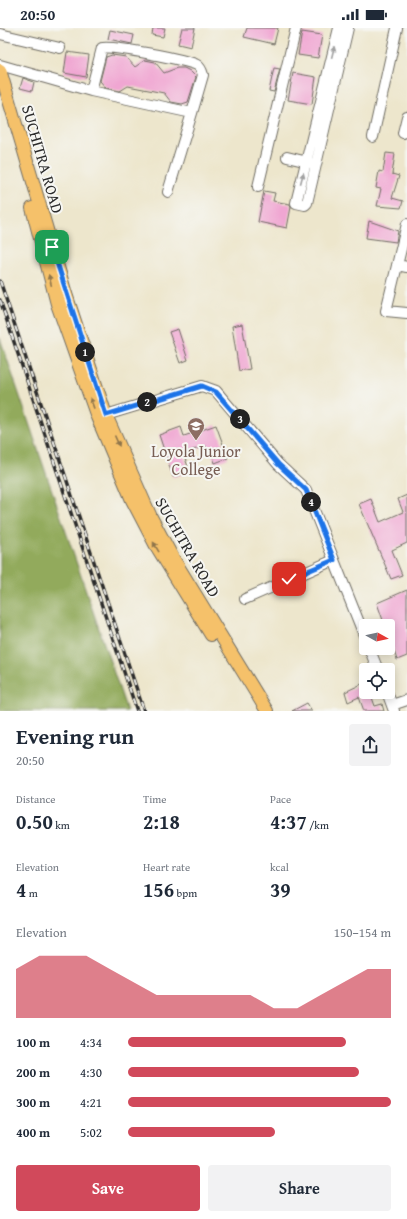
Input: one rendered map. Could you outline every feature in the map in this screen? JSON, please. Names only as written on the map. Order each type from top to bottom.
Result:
[{"type":"main road","name":"SUCHITRA ROAD","points":[[0,70],[47,249],[57,304],[97,417],[132,500],[155,544],[258,711]]},
{"type":"main road","name":"SUCHITRA ROAD","points":[[0,91],[47,249],[106,415],[151,517],[173,558],[267,711]]},
{"type":"street","points":[[258,187],[296,28]]},
{"type":"street","points":[[287,157],[312,163],[339,28]]},
{"type":"street","points":[[321,120],[348,28]]},
{"type":"street","points":[[373,138],[397,28]]},
{"type":"street","points":[[0,34],[60,48]]},
{"type":"street","points":[[91,91],[102,48],[166,58],[198,65],[203,75],[168,192]]},
{"type":"street","points":[[0,65],[91,91],[192,113]]},
{"type":"street","points":[[403,133],[407,117]]},
{"type":"street","points":[[407,224],[402,266],[386,311],[407,313]]},
{"type":"street","points":[[106,415],[202,386],[216,392],[278,464],[306,490],[359,622]]},
{"type":"street","points":[[245,599],[334,560]]},
{"type":"street","points":[[393,708],[407,700]]},
{"type":"green space","points":[[0,338],[127,711],[0,711]]},
{"type":"building","points":[[153,28],[165,28],[163,37],[152,35]]},
{"type":"building","points":[[182,28],[195,28],[191,47],[178,44]]},
{"type":"building","points":[[247,28],[278,28],[274,44],[244,37]]},
{"type":"building","points":[[110,30],[134,35],[132,44],[108,39]]},
{"type":"building","points":[[302,32],[322,35],[318,58],[298,55]]},
{"type":"building","points":[[67,52],[89,55],[86,77],[64,73]]},
{"type":"building","points":[[112,55],[126,57],[135,67],[145,60],[155,62],[164,73],[177,68],[184,68],[190,71],[196,77],[188,102],[182,104],[171,102],[164,93],[128,86],[120,91],[106,88],[100,81],[106,57]]},
{"type":"building","points":[[274,68],[280,69],[274,92],[269,91]]},
{"type":"building","points":[[293,73],[316,77],[312,104],[288,100]]},
{"type":"building","points":[[23,78],[34,82],[32,91],[20,88]]},
{"type":"building","points":[[386,153],[395,154],[392,174],[399,176],[392,198],[403,201],[401,208],[377,206],[381,189],[376,188],[379,171],[383,172]]},
{"type":"building","points":[[264,191],[275,193],[273,201],[290,204],[291,207],[287,228],[258,222]]},
{"type":"building","points":[[369,221],[398,231],[396,242],[366,238]]},
{"type":"building","points":[[242,324],[250,369],[239,371],[232,326]]},
{"type":"building","points":[[178,329],[188,360],[180,363],[169,332]]},
{"type":"building","points":[[216,425],[228,458],[215,463],[211,451],[208,452],[206,446],[183,453],[190,472],[173,477],[159,435],[181,427],[184,436]]},
{"type":"building","points":[[407,495],[407,543],[392,550],[402,575],[391,579],[359,504],[371,499],[380,522],[403,512],[398,499]]},
{"type":"building","points":[[407,590],[407,656],[397,660],[395,654],[395,619],[383,619],[377,603]]},
{"type":"building","points":[[359,685],[359,697],[348,702],[345,692]]},
{"type":"building","points":[[360,699],[372,699],[375,706],[382,704],[384,711],[364,711]]},
{"type":"building","points":[[307,703],[312,711],[292,711]]},
{"type":"railway","points":[[0,281],[144,711]]},
{"type":"railway","points":[[0,300],[137,711]]},
{"type":"place","name":"Loyola Junior College","points":[[196,441]]},
{"type":"route","points":[[52,247],[106,415],[202,386],[216,392],[278,464],[306,490],[334,560],[289,579]]}]
